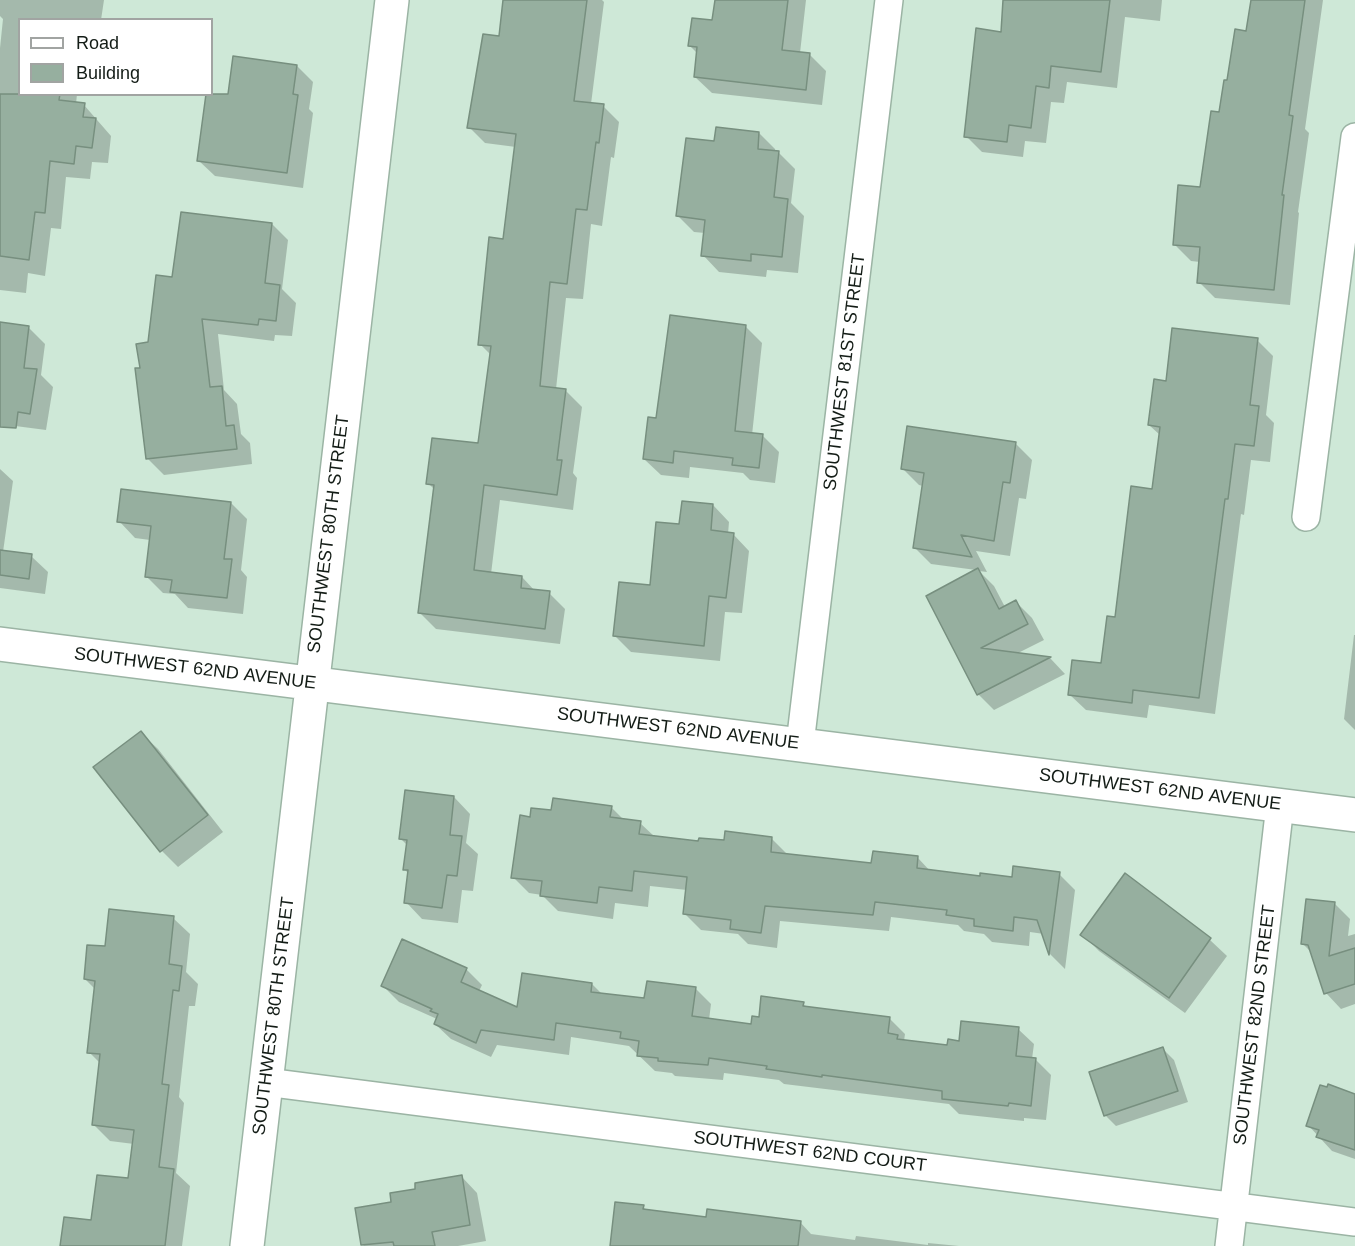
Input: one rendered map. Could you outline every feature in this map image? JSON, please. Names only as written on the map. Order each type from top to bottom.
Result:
[{"type":"street","name":"SOUTHWEST 80TH STREET","points":[[247,1246],[392,0]]},
{"type":"street","name":"SOUTHWEST 81ST STREET","points":[[800,744],[889,0]]},
{"type":"street","points":[[1306,517],[1355,137]]},
{"type":"street","name":"SOUTHWEST 62ND AVENUE","points":[[0,644],[1355,815]]},
{"type":"street","name":"SOUTHWEST 82ND STREET","points":[[1229,1246],[1280,805]]},
{"type":"street","name":"SOUTHWEST 62ND COURT","points":[[266,1082],[1355,1222]]},
{"type":"building","points":[[503,0],[587,0],[574,101],[604,104],[599,143],[596,142],[587,210],[576,209],[567,284],[550,282],[540,386],[566,389],[557,460],[562,460],[557,495],[484,485],[474,570],[522,576],[521,588],[550,591],[545,629],[418,613],[434,485],[426,484],[432,438],[478,443],[491,346],[478,345],[489,237],[503,239],[516,134],[467,128],[483,34],[499,36]]},
{"type":"building","points":[[715,0],[788,0],[782,50],[810,53],[806,90],[694,77],[697,47],[688,46],[692,18],[712,20]]},
{"type":"building","points":[[1003,0],[1110,0],[1101,72],[1051,66],[1049,88],[1036,86],[1031,128],[1009,125],[1007,142],[964,137],[976,28],[1001,32]]},
{"type":"building","points":[[1251,0],[1305,0],[1289,115],[1293,116],[1282,195],[1284,195],[1274,290],[1197,283],[1200,247],[1173,245],[1178,185],[1200,187],[1211,111],[1219,112],[1235,29],[1246,31]]},
{"type":"building","points":[[233,56],[297,65],[293,94],[298,95],[287,173],[197,161],[206,96],[228,94]]},
{"type":"building","points":[[0,94],[60,96],[59,100],[85,103],[83,117],[96,118],[92,148],[76,146],[74,164],[50,161],[45,213],[35,212],[29,260],[0,256]]},
{"type":"building","points":[[716,127],[759,132],[758,149],[779,151],[774,197],[788,199],[782,257],[751,254],[751,261],[701,256],[705,220],[676,216],[686,138],[714,141]]},
{"type":"building","points":[[181,212],[272,223],[265,283],[280,285],[276,321],[259,319],[258,325],[202,319],[210,387],[222,386],[226,426],[234,425],[237,449],[146,459],[135,368],[140,368],[136,344],[148,342],[156,275],[172,277]]},
{"type":"building","points":[[670,315],[746,325],[735,431],[763,434],[759,468],[732,465],[733,458],[674,451],[673,463],[643,459],[648,417],[656,418]]},
{"type":"building","points":[[0,322],[29,326],[24,368],[37,369],[30,414],[18,412],[16,428],[0,427]]},
{"type":"building","points":[[1172,328],[1258,338],[1250,405],[1259,406],[1254,446],[1235,444],[1228,499],[1225,499],[1199,698],[1133,690],[1132,703],[1068,695],[1072,660],[1101,663],[1107,616],[1115,617],[1131,486],[1152,489],[1160,427],[1148,425],[1154,379],[1166,381]]},
{"type":"building","points":[[907,426],[1016,442],[1010,483],[1003,482],[994,541],[961,535],[972,557],[913,548],[924,473],[901,469]]},
{"type":"building","points":[[121,489],[231,502],[224,559],[232,559],[227,598],[170,592],[172,580],[145,577],[151,526],[117,522]]},
{"type":"building","points":[[682,501],[713,504],[711,530],[734,533],[726,598],[709,596],[704,646],[613,636],[619,582],[650,585],[656,522],[679,524]]},
{"type":"building","points":[[0,550],[32,554],[29,579],[0,575]]},
{"type":"building","points":[[978,568],[999,609],[1016,600],[1028,624],[981,648],[1051,657],[977,695],[926,596]]},
{"type":"building","points":[[141,731],[208,815],[160,852],[93,767]]},
{"type":"building","points":[[405,790],[454,796],[450,835],[462,836],[457,876],[447,875],[442,908],[404,903],[408,870],[403,870],[407,840],[399,839]]},
{"type":"building","points":[[553,798],[612,806],[610,817],[641,821],[639,834],[698,841],[699,838],[724,840],[725,831],[772,837],[771,852],[871,863],[873,851],[918,856],[917,868],[980,876],[980,873],[1012,877],[1013,866],[1060,872],[1049,955],[1037,920],[1014,917],[1013,931],[974,926],[974,919],[946,915],[947,910],[875,902],[873,915],[765,906],[761,933],[730,929],[731,920],[683,914],[687,877],[634,871],[632,891],[599,887],[597,903],[540,896],[542,881],[511,878],[520,815],[530,817],[531,808],[551,810]]},
{"type":"building","points":[[1125,873],[1211,938],[1169,998],[1080,935]]},
{"type":"building","points":[[1306,899],[1335,902],[1329,956],[1355,948],[1355,984],[1324,994],[1308,945],[1301,944]]},
{"type":"building","points":[[109,909],[174,916],[169,964],[182,966],[179,991],[173,990],[162,1084],[169,1085],[159,1167],[174,1169],[165,1246],[60,1246],[64,1217],[91,1220],[97,1175],[128,1178],[134,1130],[92,1125],[100,1054],[87,1053],[95,981],[84,979],[87,945],[105,946]]},
{"type":"building","points":[[402,939],[467,968],[461,982],[517,1007],[522,973],[592,983],[591,992],[644,998],[647,981],[696,987],[692,1016],[751,1024],[752,1016],[759,1017],[761,996],[804,1002],[803,1006],[890,1017],[888,1033],[898,1035],[897,1039],[947,1045],[948,1039],[959,1041],[961,1021],[1019,1027],[1016,1056],[1036,1058],[1031,1106],[1009,1103],[1008,1106],[942,1099],[942,1091],[822,1075],[822,1077],[709,1058],[708,1065],[658,1061],[658,1058],[637,1056],[639,1041],[620,1038],[621,1032],[556,1023],[554,1040],[481,1030],[476,1043],[434,1024],[438,1014],[430,1011],[432,1009],[381,986]]},
{"type":"building","points":[[1163,1047],[1178,1091],[1104,1116],[1089,1072]]},
{"type":"building","points":[[1328,1084],[1355,1094],[1355,1150],[1316,1137],[1319,1130],[1306,1126],[1320,1085],[1327,1087]]},
{"type":"building","points":[[462,1175],[470,1225],[432,1232],[435,1246],[394,1246],[393,1242],[361,1245],[355,1208],[391,1202],[390,1193],[415,1189],[415,1183]]},
{"type":"building","points":[[615,1202],[644,1205],[643,1209],[706,1217],[707,1209],[801,1221],[798,1246],[610,1246]]}]
